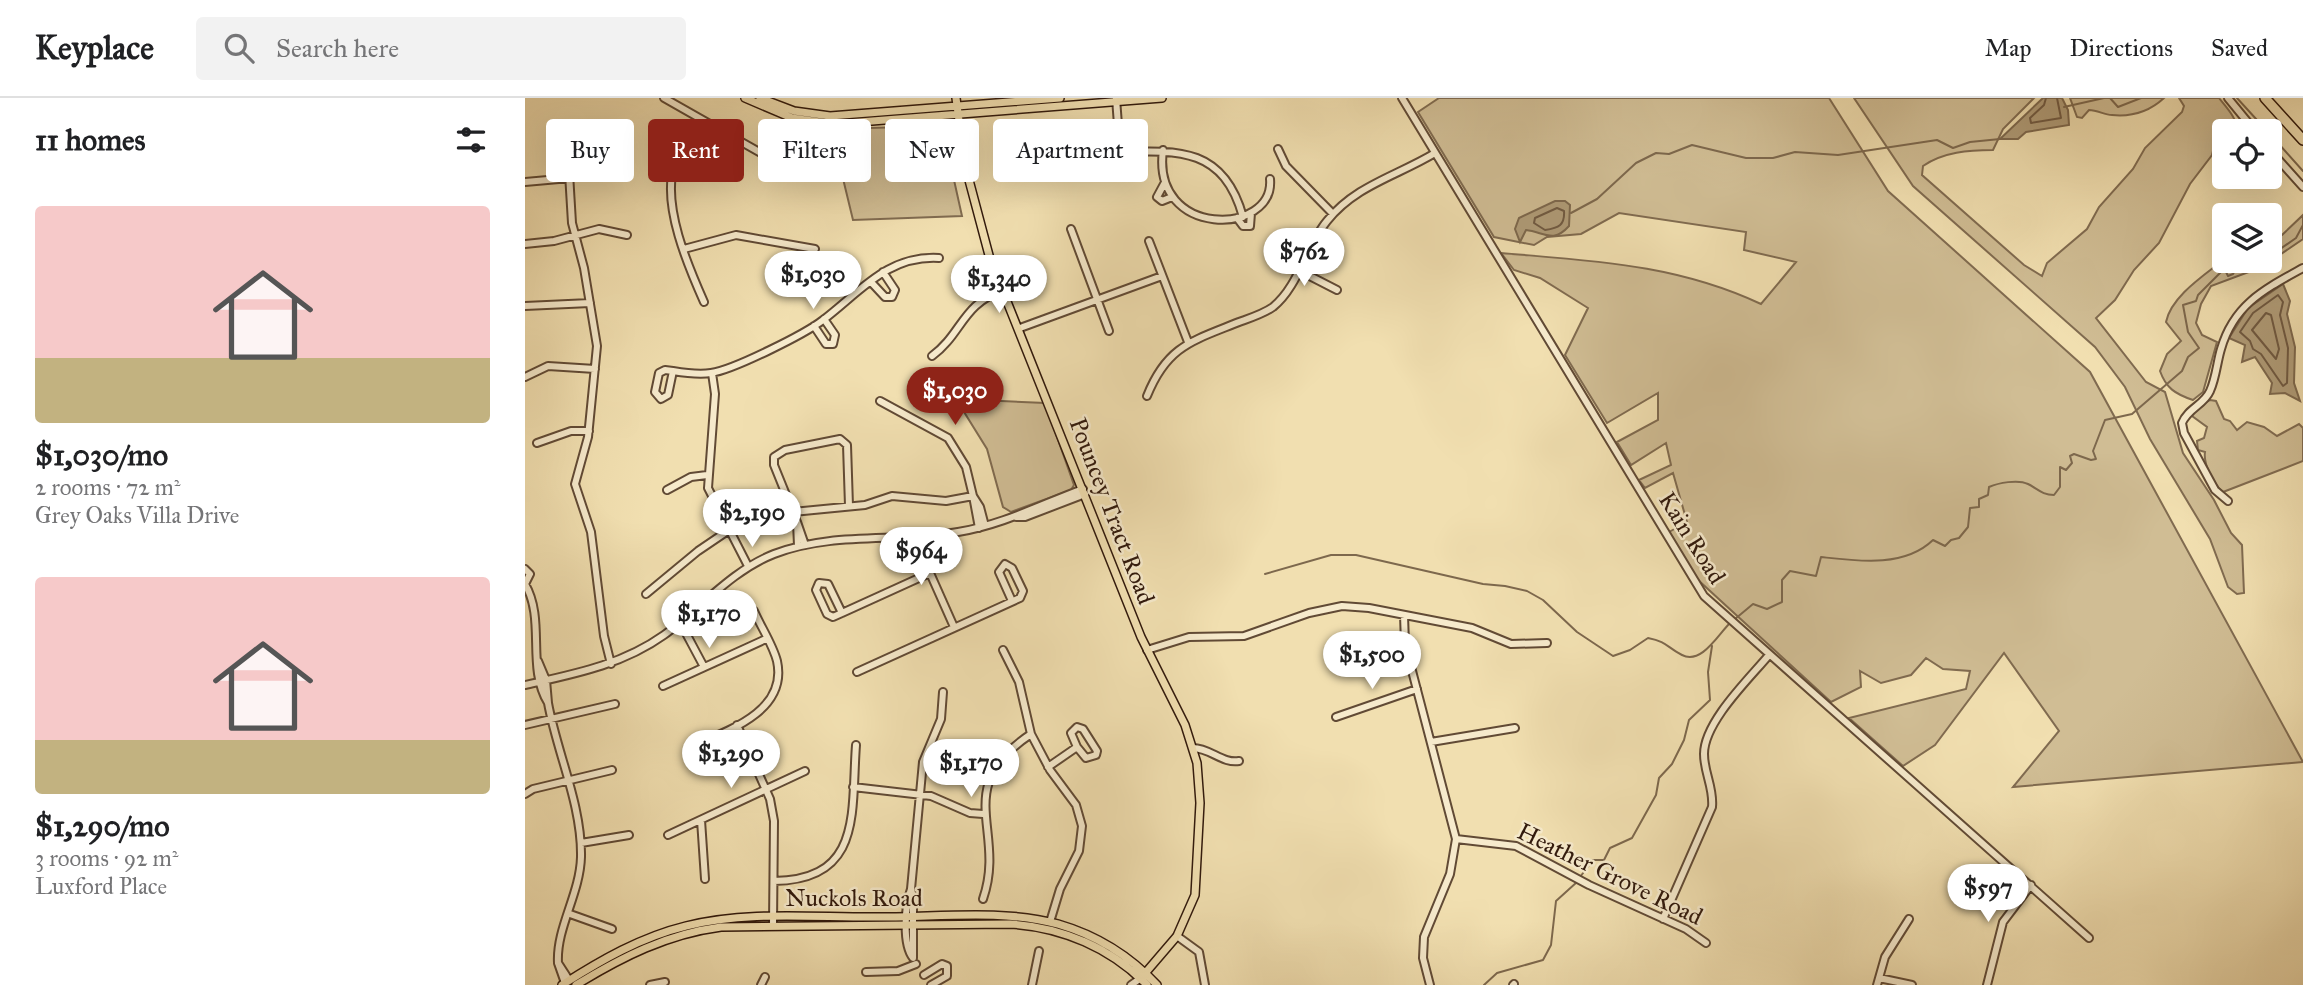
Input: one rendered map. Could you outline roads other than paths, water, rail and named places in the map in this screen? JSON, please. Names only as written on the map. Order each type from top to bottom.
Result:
[{"type":"highway","points":[[2265,98],[2303,140]]},
{"type":"main road","points":[[745,98],[778,114],[820,124],[958,116],[1162,98]]},
{"type":"main road","points":[[760,98],[787,109],[823,116],[957,102],[1060,98]]},
{"type":"main road","name":"Pouncey Tract Road","points":[[957,102],[971,195],[1003,290],[1147,650],[1193,748],[1200,792],[1197,887],[1189,914],[1177,936],[1142,979]]},
{"type":"main road","name":"Nuckols Road","points":[[910,921],[1016,917],[1051,922],[1096,939],[1142,979]]},
{"type":"main road","name":"Nuckols Road","points":[[567,984],[622,949],[670,930],[725,919],[1010,924],[1048,929],[1098,948],[1142,979]]},
{"type":"main road","points":[[1142,979],[1147,985]]},
{"type":"main road","points":[[1142,979],[1157,985]]},
{"type":"street","points":[[664,98],[758,151]]},
{"type":"street","name":"Kain Road","points":[[1402,98],[1701,592],[2089,938]]},
{"type":"street","points":[[2228,98],[2245,119]]},
{"type":"street","points":[[1116,100],[1120,152],[1163,150],[1193,155],[1219,173],[1237,198],[1243,226],[1250,226],[1251,212]]},
{"type":"street","points":[[699,118],[680,151],[672,181],[673,210],[703,302]]},
{"type":"street","points":[[1278,149],[1286,166],[1333,214]]},
{"type":"street","points":[[1163,150],[1161,172],[1164,184],[1172,197],[1188,211],[1201,216],[1240,217],[1251,212],[1267,197],[1270,179]]},
{"type":"street","points":[[1147,396],[1167,358],[1188,342],[1267,310],[1285,294],[1317,234],[1333,214],[1366,187],[1435,153]]},
{"type":"street","points":[[2282,163],[2303,187]]},
{"type":"street","points":[[525,182],[546,180]]},
{"type":"street","points":[[570,182],[574,235],[597,341],[589,431],[575,475],[576,494],[591,532],[604,636],[611,664]]},
{"type":"street","points":[[1164,184],[1157,197],[1162,201],[1172,197]]},
{"type":"street","points":[[525,244],[554,241],[606,229],[627,236]]},
{"type":"street","points":[[1070,229],[1109,331]]},
{"type":"street","points":[[684,248],[736,235],[815,249]]},
{"type":"street","points":[[1149,241],[1188,342]]},
{"type":"street","points":[[673,371],[668,395],[659,398],[655,392],[659,373],[663,370],[712,373],[814,326],[898,262],[917,257],[939,258]]},
{"type":"street","points":[[2228,501],[2215,490],[2182,423],[2189,410],[2210,391],[2225,335],[2239,310],[2259,292],[2303,268]]},
{"type":"street","points":[[1298,270],[1337,290]]},
{"type":"street","points":[[871,282],[885,297],[892,297],[895,290],[883,272]]},
{"type":"street","points":[[1020,328],[1162,276]]},
{"type":"street","points":[[932,356],[944,346],[975,304],[1003,290]]},
{"type":"street","points":[[525,306],[590,303]]},
{"type":"street","points":[[814,326],[826,344],[833,344],[835,335],[824,319]]},
{"type":"street","points":[[525,377],[548,366],[595,369]]},
{"type":"street","points":[[712,373],[715,394],[707,475],[712,501],[748,566]]},
{"type":"street","points":[[880,401],[948,438],[966,467],[973,496],[980,507],[982,527]]},
{"type":"street","points":[[537,443],[571,431],[589,431]]},
{"type":"street","points":[[802,546],[797,522],[774,465],[774,457],[785,450],[827,439],[840,439],[847,445],[849,506]]},
{"type":"street","points":[[667,490],[691,477],[707,475]]},
{"type":"street","points":[[525,685],[611,664],[648,646],[748,566],[802,546],[927,536],[982,527],[1084,491]]},
{"type":"street","points":[[793,512],[865,505],[892,496],[946,501],[973,496]]},
{"type":"street","points":[[646,594],[698,551],[729,530]]},
{"type":"street","points":[[927,536],[930,573],[954,627]]},
{"type":"street","points":[[857,672],[954,627],[1013,601],[1021,597],[1023,591],[1011,566],[1003,565],[999,572],[1013,601]]},
{"type":"street","points":[[525,569],[530,574],[525,584],[534,610],[538,661],[581,843],[578,884],[558,944],[558,963],[567,984]]},
{"type":"street","points":[[842,613],[828,584],[818,584],[816,590],[827,614],[833,617],[842,613],[930,573]]},
{"type":"street","points":[[1147,650],[1183,638],[1244,636],[1332,607],[1358,607],[1472,628],[1507,643],[1547,643]]},
{"type":"street","points":[[692,747],[758,714],[770,702],[778,684],[777,659],[754,611]]},
{"type":"street","points":[[1404,615],[1404,639],[1456,839],[1450,874],[1424,937],[1423,958],[1430,985]]},
{"type":"street","points":[[680,622],[704,667]]},
{"type":"street","points":[[663,686],[766,639]]},
{"type":"street","points":[[1003,650],[1019,682],[1031,734],[1048,766],[1076,805],[1082,826],[1079,851],[1060,889],[1051,922]]},
{"type":"street","points":[[1663,919],[1712,807],[1712,787],[1704,760],[1708,733],[1769,654]]},
{"type":"street","points":[[1336,717],[1417,690]]},
{"type":"street","points":[[924,975],[942,964],[947,966],[947,976],[930,985],[909,952],[919,794],[924,756],[941,719],[943,692]]},
{"type":"street","points":[[525,725],[615,705]]},
{"type":"street","points":[[737,725],[766,789],[774,821],[774,921]]},
{"type":"street","points":[[1077,727],[1086,733],[1097,751],[1096,755],[1086,758],[1077,747],[1071,733],[1077,727]]},
{"type":"street","points":[[1431,742],[1515,728]]},
{"type":"street","points":[[983,899],[988,855],[983,814],[988,786],[996,765],[1008,749],[1031,734]]},
{"type":"street","points":[[774,879],[799,878],[823,871],[840,855],[849,834],[856,745]]},
{"type":"street","points":[[1048,766],[1077,747]]},
{"type":"street","points":[[1193,748],[1206,749],[1230,761],[1240,761]]},
{"type":"street","points":[[525,794],[612,770]]},
{"type":"street","points":[[668,835],[805,771]]},
{"type":"street","points":[[852,787],[919,794],[983,814]]},
{"type":"street","points":[[701,820],[705,879]]},
{"type":"street","points":[[581,843],[629,835]]},
{"type":"street","name":"Heather Grove Road","points":[[1456,839],[1516,846],[1695,934],[1706,943]]},
{"type":"street","points":[[1987,985],[2003,922],[2031,885]]},
{"type":"street","points":[[570,914],[612,929]]},
{"type":"street","points":[[1909,919],[1893,941],[1878,981],[1912,985]]},
{"type":"street","points":[[1177,936],[1199,952],[1205,985]]},
{"type":"street","points":[[1032,985],[1039,951]]},
{"type":"street","points":[[866,972],[898,971],[914,961]]},
{"type":"street","points":[[761,985],[765,978]]},
{"type":"street","points":[[1131,985],[1142,979]]},
{"type":"street","points":[[650,985],[665,982]]},
{"type":"water","points":[[2043,98],[2062,98],[2068,110],[2069,125],[2026,132],[2018,139],[2000,139]]},
{"type":"water","points":[[1555,201],[1565,201],[1570,205],[1569,226],[1553,236],[1526,230],[1520,242],[1515,229],[1519,218]]},
{"type":"water","points":[[2283,284],[2290,301],[2287,314],[2295,347],[2294,383],[2300,401],[2285,393],[2270,394],[2272,383],[2255,357],[2242,362],[2245,345],[2229,338],[2248,308]]},
{"type":"waterway","points":[[2064,107],[2104,98]]},
{"type":"waterway","points":[[2110,98],[2118,107],[2141,98]]},
{"type":"waterway","points":[[2237,98],[2256,119]]},
{"type":"waterway","points":[[1571,213],[1597,199],[1636,163],[1656,153],[1669,154],[1692,145],[1746,158],[1773,158],[1795,152],[1838,155],[1937,140],[1953,148],[1970,142],[2000,139]]},
{"type":"waterway","points":[[2282,147],[2303,171]]},
{"type":"waterway","points":[[2282,248],[2296,238],[2303,225]]},
{"type":"waterway","points":[[1735,619],[1753,604],[1767,609],[1782,602],[1782,580],[1790,571],[1816,576],[1821,557],[1865,561],[1894,559],[1921,549],[1933,540],[1945,546],[1951,540],[1959,538],[1968,527],[1970,508],[1979,507],[1979,499],[1988,495],[1989,487],[2019,482],[2054,495],[2060,487],[2060,467],[2066,470],[2072,463],[2070,456],[2074,454],[2096,459],[2093,451],[2105,420],[2132,414],[2182,371],[2188,357],[2199,348],[2188,332],[2183,305],[2196,301],[2198,295],[2220,273]]},
{"type":"waterway","points":[[2226,273],[2228,276],[2234,273]]},
{"type":"waterway","points":[[1265,574],[1331,555],[1356,555],[1483,584],[1527,591],[1543,600],[1577,632],[1613,656],[1630,650],[1648,638],[1663,643],[1682,655],[1696,656],[1709,647],[1729,624]]},
{"type":"waterway","points":[[1580,877],[1593,860],[1604,860],[1610,848],[1632,838],[1656,795],[1659,778],[1672,764],[1684,740],[1689,720],[1710,700],[1708,672],[1712,646]]},
{"type":"waterway","points":[[1484,985],[1497,973],[1543,960],[1551,945],[1556,901],[1577,882]]}]
